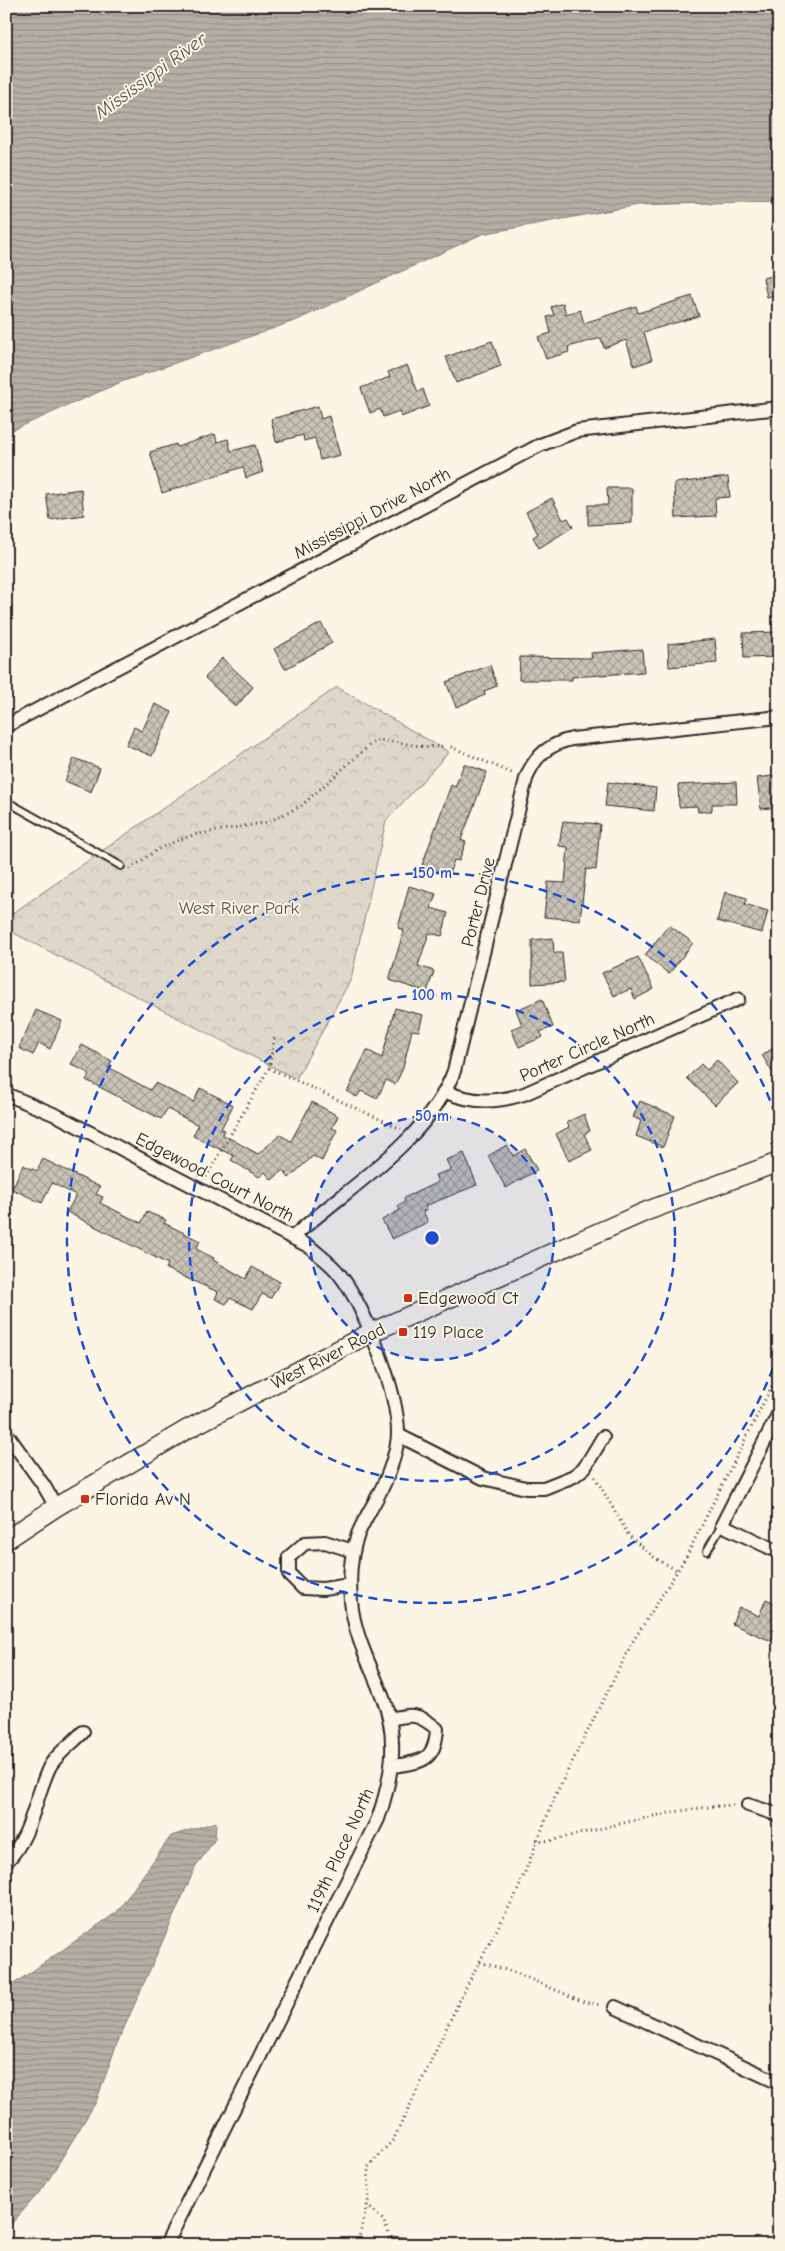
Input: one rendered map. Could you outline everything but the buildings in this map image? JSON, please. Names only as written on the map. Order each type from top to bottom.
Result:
[{"type":"main road","name":"West River Road","points":[[6,1540],[56,1507],[186,1430],[370,1333],[647,1211],[779,1162]]},
{"type":"street","name":"Mississippi Drive North","points":[[6,726],[540,446],[576,431],[779,408]]},
{"type":"street","name":"Porter Drive","points":[[294,1237],[413,1134],[446,1092],[454,1071],[526,779],[536,758],[557,742],[779,717]]},
{"type":"street","name":"Porter Circle North","points":[[446,1092],[460,1098],[481,1101],[510,1099],[738,999]]},
{"type":"street","name":"Edgewood Court North","points":[[6,1094],[58,1116],[310,1247],[340,1276],[354,1297],[370,1333]]},
{"type":"street","name":"119th Place North","points":[[166,2245],[378,1819],[393,1766],[390,1718],[360,1644],[351,1603],[350,1585],[353,1550],[358,1534],[386,1478],[398,1435],[393,1393],[370,1333]]},
{"type":"street","points":[[779,1412],[722,1525],[779,1552]]},
{"type":"street","points":[[6,1433],[44,1486],[56,1507]]},
{"type":"street","points":[[398,1435],[463,1469],[504,1484],[544,1488],[574,1476],[585,1467],[603,1437]]},
{"type":"street","points":[[350,1585],[323,1589],[303,1588],[289,1574],[289,1558],[305,1543],[325,1542],[353,1550]]},
{"type":"street","points":[[390,1718],[412,1714],[424,1718],[437,1729],[436,1747],[423,1761],[393,1766]]},
{"type":"street","points":[[6,1862],[14,1854],[26,1833],[50,1766],[83,1732]]},
{"type":"street","points":[[748,1805],[779,1815]]},
{"type":"street","points":[[615,2007],[779,2083]]},
{"type":"street","points":[[394,2244],[406,2245]]},
{"type":"lane","points":[[6,801],[121,866]]},
{"type":"lane","points":[[707,1551],[722,1525]]},
{"type":"path","points":[[121,866],[129,870],[158,849],[193,835],[249,827],[288,814],[301,806],[372,743],[379,740],[427,747],[449,746],[526,779]]},
{"type":"path","points":[[198,1190],[270,1068],[275,1035]]},
{"type":"path","points":[[270,1068],[413,1134]]},
{"type":"path","points":[[357,2245],[367,2205],[368,2167],[392,2140],[464,1989],[517,1892],[536,1840],[556,1794],[632,1643],[678,1571],[741,1452],[779,1372]]},
{"type":"path","points":[[585,1467],[600,1482],[629,1536],[654,1558],[678,1571]]},
{"type":"path","points":[[536,1840],[549,1841],[629,1821],[705,1806],[748,1805]]},
{"type":"path","points":[[480,1962],[516,1973],[584,2002],[615,2007]]},
{"type":"path","points":[[367,2205],[383,2220],[394,2244]]},
{"type":"green space","name":"West River Park","points":[[337,687],[449,752],[386,821],[351,979],[296,1079],[6,929],[6,918]]},
{"type":"water","name":"Mississippi River","points":[[6,6],[779,6],[779,201],[638,205],[482,234],[297,320],[121,382],[6,433]]},
{"type":"water","points":[[216,1822],[215,1839],[195,1868],[116,2046],[96,2102],[44,2187],[6,2230],[8,1988],[117,1912],[171,1836]]},
{"type":"place","name":"Edgewood Ct","points":[[408,1298]]},
{"type":"place","name":"119 Place","points":[[403,1332]]},
{"type":"place","name":"Florida Av N","points":[[85,1499]]}]
